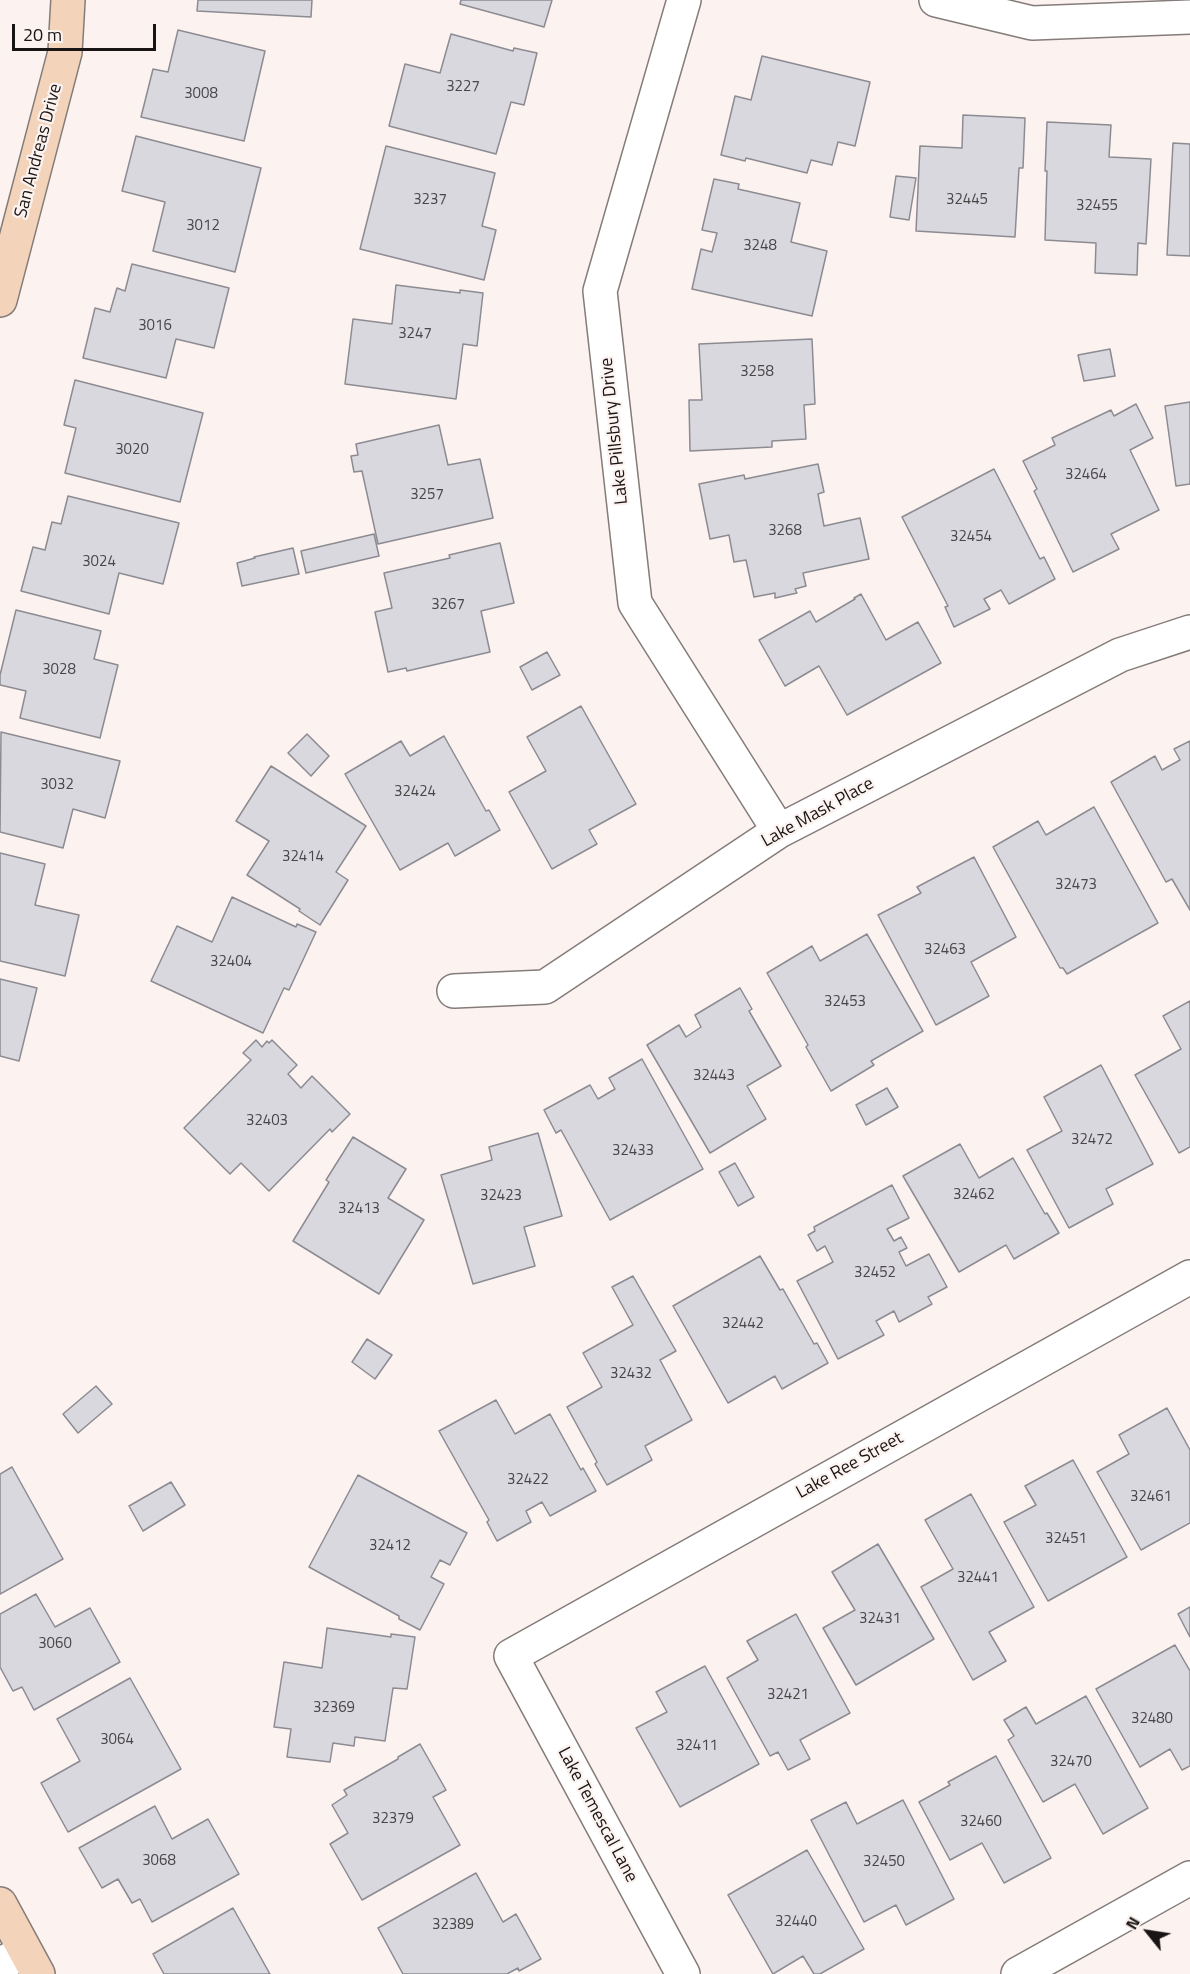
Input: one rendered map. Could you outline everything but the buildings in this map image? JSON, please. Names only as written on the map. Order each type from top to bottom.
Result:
[{"type":"street","name":"San Andreas Drive","points":[[0,300],[65,52],[68,0]]},
{"type":"street","name":"Lake Pillsbury Drive","points":[[684,0],[600,291],[632,579],[635,603],[779,831]]},
{"type":"street","points":[[936,0],[1032,22],[1190,17]]},
{"type":"street","name":"Lake Mask Place","points":[[454,991],[545,987],[779,831],[1120,655],[1190,632]]},
{"type":"street","name":"Lake Ree Street","points":[[511,1656],[1190,1277]]},
{"type":"street","name":"Lake Temescal Lane","points":[[511,1656],[683,1974]]},
{"type":"street","points":[[1018,1974],[1190,1878]]},
{"type":"street","points":[[0,1904],[21,1963]]}]
